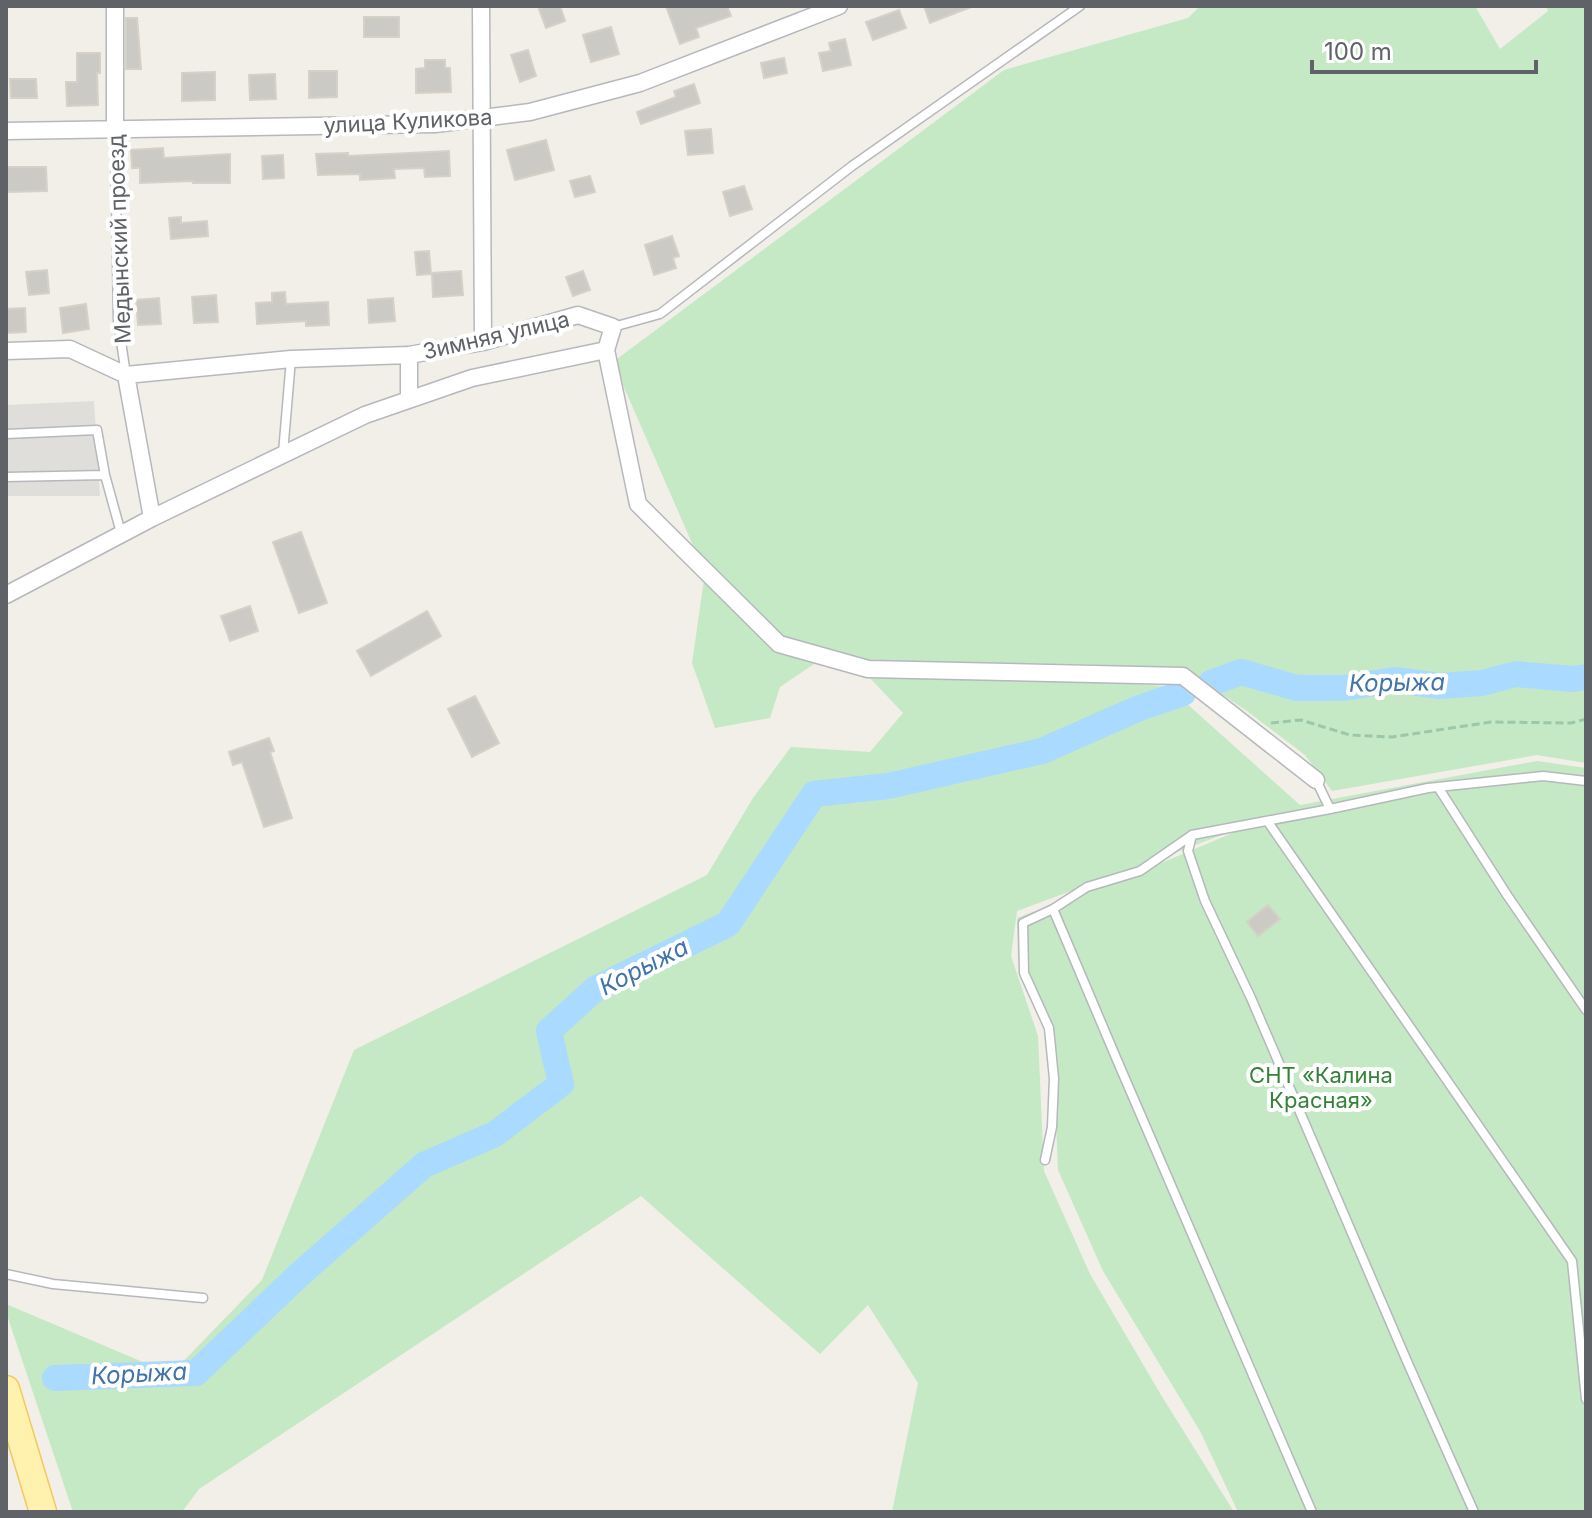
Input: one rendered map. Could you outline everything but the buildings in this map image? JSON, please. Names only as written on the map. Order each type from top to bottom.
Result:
[{"type":"main road","points":[[6,1389],[43,1512]]},
{"type":"street","name":"Медынский проезд","points":[[115,6],[115,129]]},
{"type":"street","points":[[481,6],[483,342]]},
{"type":"street","name":"улица Куликова","points":[[6,131],[435,124],[530,112],[640,83],[839,6]]},
{"type":"street","name":"Зимняя улица","points":[[126,375],[291,359],[409,355],[483,342],[578,315],[613,327]]},
{"type":"street","points":[[613,327],[606,350],[638,504],[779,644],[868,669],[1183,676],[1316,780]]},
{"type":"street","points":[[6,351],[70,349],[126,375]]},
{"type":"street","points":[[6,595],[152,518],[365,415],[472,378],[606,350]]},
{"type":"street","points":[[409,355],[409,399]]},
{"type":"street","name":"Медынский проезд","points":[[126,375],[152,518]]},
{"type":"lane","points":[[613,327],[660,314],[852,166],[1080,6]]},
{"type":"lane","name":"Медынский проезд","points":[[115,129],[118,321],[126,375]]},
{"type":"lane","points":[[283,453],[291,359]]},
{"type":"lane","points":[[6,434],[97,430],[121,534]]},
{"type":"lane","points":[[6,477],[105,475]]},
{"type":"lane","points":[[1045,1160],[1052,1127],[1054,1079],[1049,1028],[1024,973],[1023,923],[1053,909],[1087,887],[1140,871],[1192,835],[1438,787],[1543,776],[1586,781]]},
{"type":"lane","points":[[1316,780],[1330,809]]},
{"type":"lane","points":[[1438,787],[1586,1010]]},
{"type":"lane","points":[[1268,822],[1572,1261],[1586,1399]]},
{"type":"lane","points":[[1192,835],[1188,851],[1205,901],[1251,998],[1474,1512]]},
{"type":"lane","points":[[1053,909],[1312,1512]]},
{"type":"lane","points":[[6,1274],[53,1284],[203,1298]]},
{"type":"path","points":[[1247,726],[1301,720],[1350,735],[1392,737],[1491,722],[1571,723],[1586,719]]},
{"type":"shaded area","points":[[94,401],[100,496],[6,496],[6,405]]},
{"type":"green space","points":[[1200,6],[1475,6],[1500,49],[1548,11],[1546,6],[1586,6],[1586,763],[1537,755],[1332,791],[1305,755],[1247,711],[1182,668],[817,662],[780,687],[770,718],[715,728],[692,663],[705,573],[613,362],[1004,70],[1188,18]]},
{"type":"green space","name":"СНТ «Калина Красная»","points":[[869,677],[1007,677],[1167,686],[1300,805],[1537,761],[1586,768],[1586,1512],[1238,1512],[1200,1431],[1103,1271],[1058,1170],[1052,1025],[1018,958],[1017,918],[1268,818],[1017,911],[1011,956],[1038,1036],[1044,1171],[1090,1274],[1234,1512],[892,1512],[918,1383],[868,1305],[820,1354],[641,1196],[199,1489],[182,1512],[73,1512],[6,1312],[6,1304],[171,1374],[262,1280],[354,1050],[707,875],[753,798],[791,747],[870,752],[903,713]]},
{"type":"waterway","name":"Корыжа","points":[[1211,683],[1241,672],[1297,688],[1343,688],[1395,680],[1440,686],[1482,683],[1516,674],[1572,679],[1586,677]]},
{"type":"waterway","name":"Корыжа","points":[[55,1378],[196,1373],[300,1274],[424,1165],[495,1134],[561,1084],[549,1031],[595,989],[728,924],[814,794],[888,786],[1042,751],[1137,709],[1183,693]]}]
